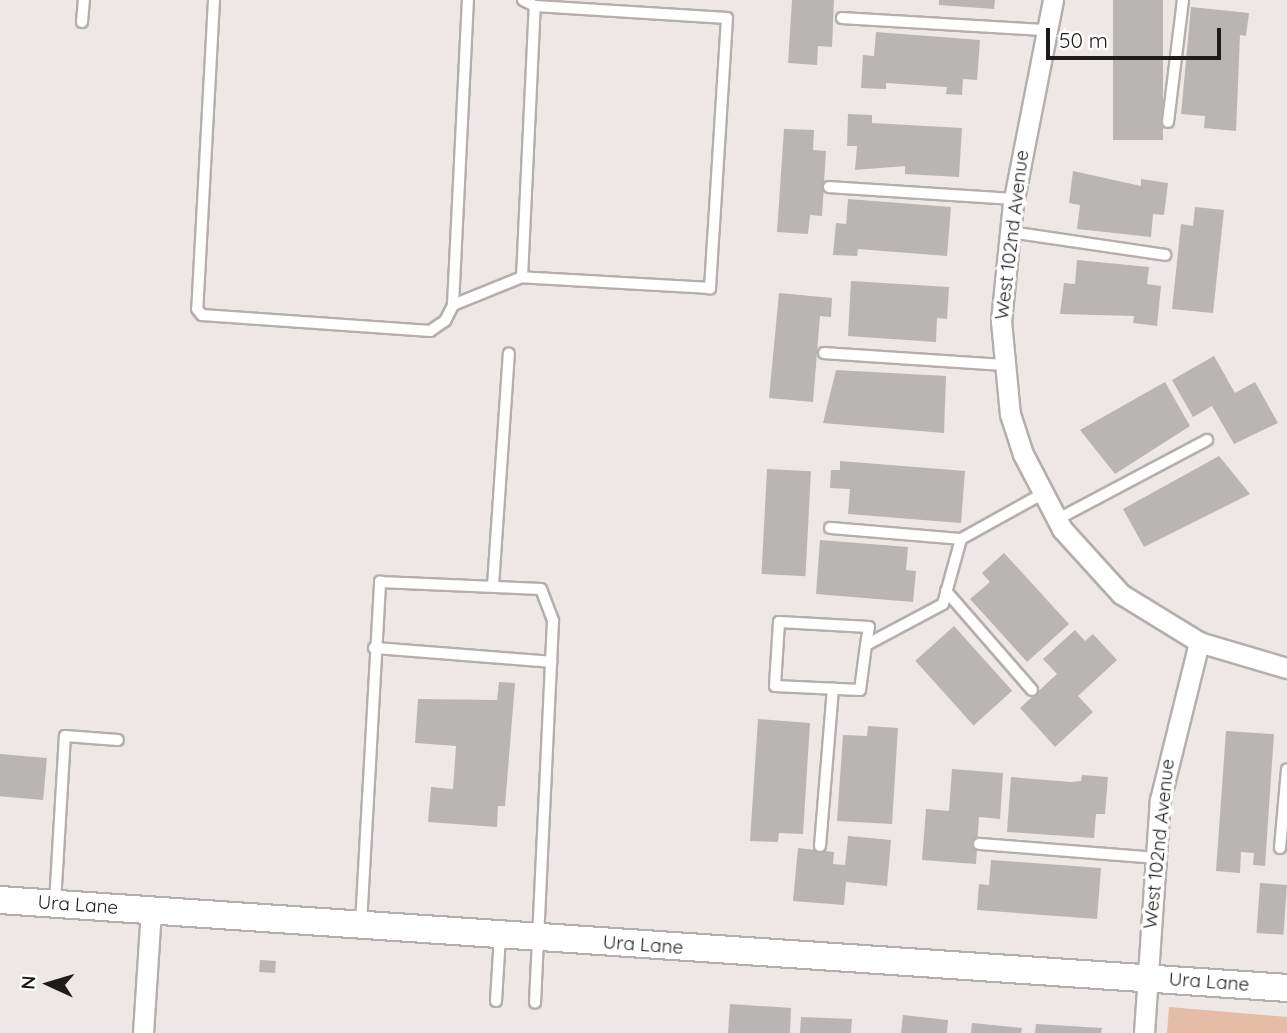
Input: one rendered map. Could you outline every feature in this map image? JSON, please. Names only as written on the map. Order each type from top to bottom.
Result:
[{"type":"street","name":"West 102nd Avenue","points":[[1053,0],[1013,199],[1009,232],[1003,365],[1010,414],[1042,494],[1056,520],[1121,594],[1199,642],[1168,752],[1155,858],[1144,1033]]},
{"type":"street","points":[[1199,642],[1287,668]]},
{"type":"street","name":"Ura Lane","points":[[0,900],[1287,988]]},
{"type":"street","points":[[143,1033],[151,910]]},
{"type":"lane","points":[[82,22],[84,0]]},
{"type":"lane","points":[[214,0],[197,309],[202,315],[430,331],[445,321],[453,304],[468,0]]},
{"type":"lane","points":[[453,304],[522,277],[710,288],[727,18],[535,6],[523,0]]},
{"type":"lane","points":[[1168,122],[1183,0]]},
{"type":"lane","points":[[522,277],[535,6]]},
{"type":"lane","points":[[842,18],[1047,30]]},
{"type":"lane","points":[[829,187],[1013,199]]},
{"type":"lane","points":[[1009,232],[1165,255]]},
{"type":"lane","points":[[824,353],[1003,365]]},
{"type":"lane","points":[[493,586],[509,354]]},
{"type":"lane","points":[[1056,520],[1207,440]]},
{"type":"lane","points":[[830,528],[961,539],[1042,494]]},
{"type":"lane","points":[[866,645],[943,604],[961,539]]},
{"type":"lane","points":[[361,925],[374,648],[380,582],[541,589],[551,602],[551,662],[535,1003]]},
{"type":"lane","points":[[946,592],[1032,690]]},
{"type":"lane","points":[[779,622],[869,627],[866,645],[860,690],[775,686],[779,622]]},
{"type":"lane","points":[[374,648],[551,662]]},
{"type":"lane","points":[[820,846],[833,689]]},
{"type":"lane","points":[[55,904],[65,736],[118,740]]},
{"type":"lane","points":[[1280,848],[1287,769]]},
{"type":"lane","points":[[979,844],[1155,858]]},
{"type":"lane","points":[[496,1001],[500,935]]},
{"type":"shaded area","points":[[1169,1007],[1287,1017],[1287,1033],[1167,1033]]},
{"type":"building","points":[[792,0],[834,0],[832,47],[818,46],[817,65],[788,63]]},
{"type":"building","points":[[939,0],[995,0],[994,9],[939,5]]},
{"type":"building","points":[[1113,0],[1163,0],[1163,140],[1113,140]]},
{"type":"building","points":[[1191,7],[1249,13],[1246,36],[1240,35],[1236,131],[1204,128],[1205,116],[1181,114]]},
{"type":"building","points":[[876,32],[980,40],[977,80],[963,79],[962,95],[946,94],[947,87],[886,83],[886,89],[861,88],[863,55],[874,56]]},
{"type":"building","points":[[848,114],[872,115],[872,123],[962,128],[959,177],[905,174],[905,166],[855,170],[857,146],[847,146]]},
{"type":"building","points":[[784,129],[814,130],[813,150],[826,151],[822,216],[810,215],[808,234],[777,232]]},
{"type":"building","points":[[1073,171],[1141,186],[1141,179],[1168,183],[1164,215],[1153,214],[1151,237],[1077,229],[1080,205],[1069,203]]},
{"type":"building","points":[[848,199],[951,207],[947,256],[858,249],[857,256],[833,255],[836,223],[846,224]]},
{"type":"building","points":[[1195,207],[1224,210],[1213,313],[1172,309],[1181,224],[1193,226]]},
{"type":"building","points":[[1077,260],[1149,267],[1147,284],[1161,286],[1157,326],[1133,323],[1134,316],[1060,314],[1064,283],[1075,284]]},
{"type":"building","points":[[851,281],[949,287],[947,319],[937,318],[936,342],[848,336]]},
{"type":"building","points":[[779,293],[832,298],[831,317],[820,316],[813,402],[769,398]]},
{"type":"building","points":[[1214,356],[1235,393],[1255,382],[1278,423],[1234,444],[1212,406],[1193,417],[1172,380]]},
{"type":"building","points":[[836,370],[946,376],[944,433],[823,423]]},
{"type":"building","points":[[1165,382],[1190,426],[1115,474],[1080,430]]},
{"type":"building","points":[[1219,456],[1250,494],[1144,547],[1123,509]]},
{"type":"building","points":[[840,461],[965,471],[961,523],[848,514],[850,489],[830,488],[831,470],[840,470]]},
{"type":"building","points":[[767,469],[811,471],[805,576],[762,574]]},
{"type":"building","points":[[820,540],[908,547],[906,570],[916,571],[913,602],[816,594]]},
{"type":"building","points":[[1004,553],[1069,624],[1027,662],[970,599],[990,582],[982,573]]},
{"type":"building","points":[[954,626],[1012,691],[974,725],[915,661]]},
{"type":"building","points":[[1075,630],[1085,641],[1093,634],[1117,660],[1078,696],[1093,712],[1055,747],[1020,708],[1057,674],[1043,659]]},
{"type":"building","points":[[499,682],[515,683],[505,806],[498,806],[497,827],[428,822],[431,787],[453,789],[456,746],[415,743],[418,699],[497,700]]},
{"type":"building","points":[[758,719],[810,723],[803,834],[779,833],[778,842],[750,841]]},
{"type":"building","points":[[868,726],[898,728],[892,824],[837,821],[843,735],[867,736]]},
{"type":"building","points":[[1226,731],[1274,734],[1265,866],[1253,865],[1254,853],[1241,852],[1240,873],[1216,871]]},
{"type":"building","points":[[0,754],[47,758],[43,800],[0,796]]},
{"type":"building","points":[[952,769],[1003,773],[1000,819],[979,817],[976,864],[922,860],[926,809],[949,811]]},
{"type":"building","points":[[1082,775],[1108,777],[1105,814],[1096,814],[1094,838],[1007,832],[1011,777],[1071,782],[1081,781]]},
{"type":"building","points":[[848,836],[891,840],[887,886],[846,882],[844,905],[793,901],[798,848],[834,852],[833,864],[845,865]]},
{"type":"building","points":[[991,860],[1101,868],[1097,919],[977,910],[979,884],[989,885]]},
{"type":"building","points":[[1260,883],[1287,885],[1283,935],[1257,933]]},
{"type":"building","points":[[260,960],[276,961],[275,973],[259,972]]},
{"type":"building","points":[[730,1004],[791,1008],[790,1033],[728,1033]]},
{"type":"building","points":[[903,1015],[948,1020],[947,1033],[901,1033]]},
{"type":"building","points":[[801,1017],[852,1019],[851,1033],[800,1033]]},
{"type":"building","points":[[972,1023],[1022,1028],[1021,1033],[971,1033]]},
{"type":"building","points":[[1036,1024],[1102,1028],[1101,1033],[1035,1033]]}]
